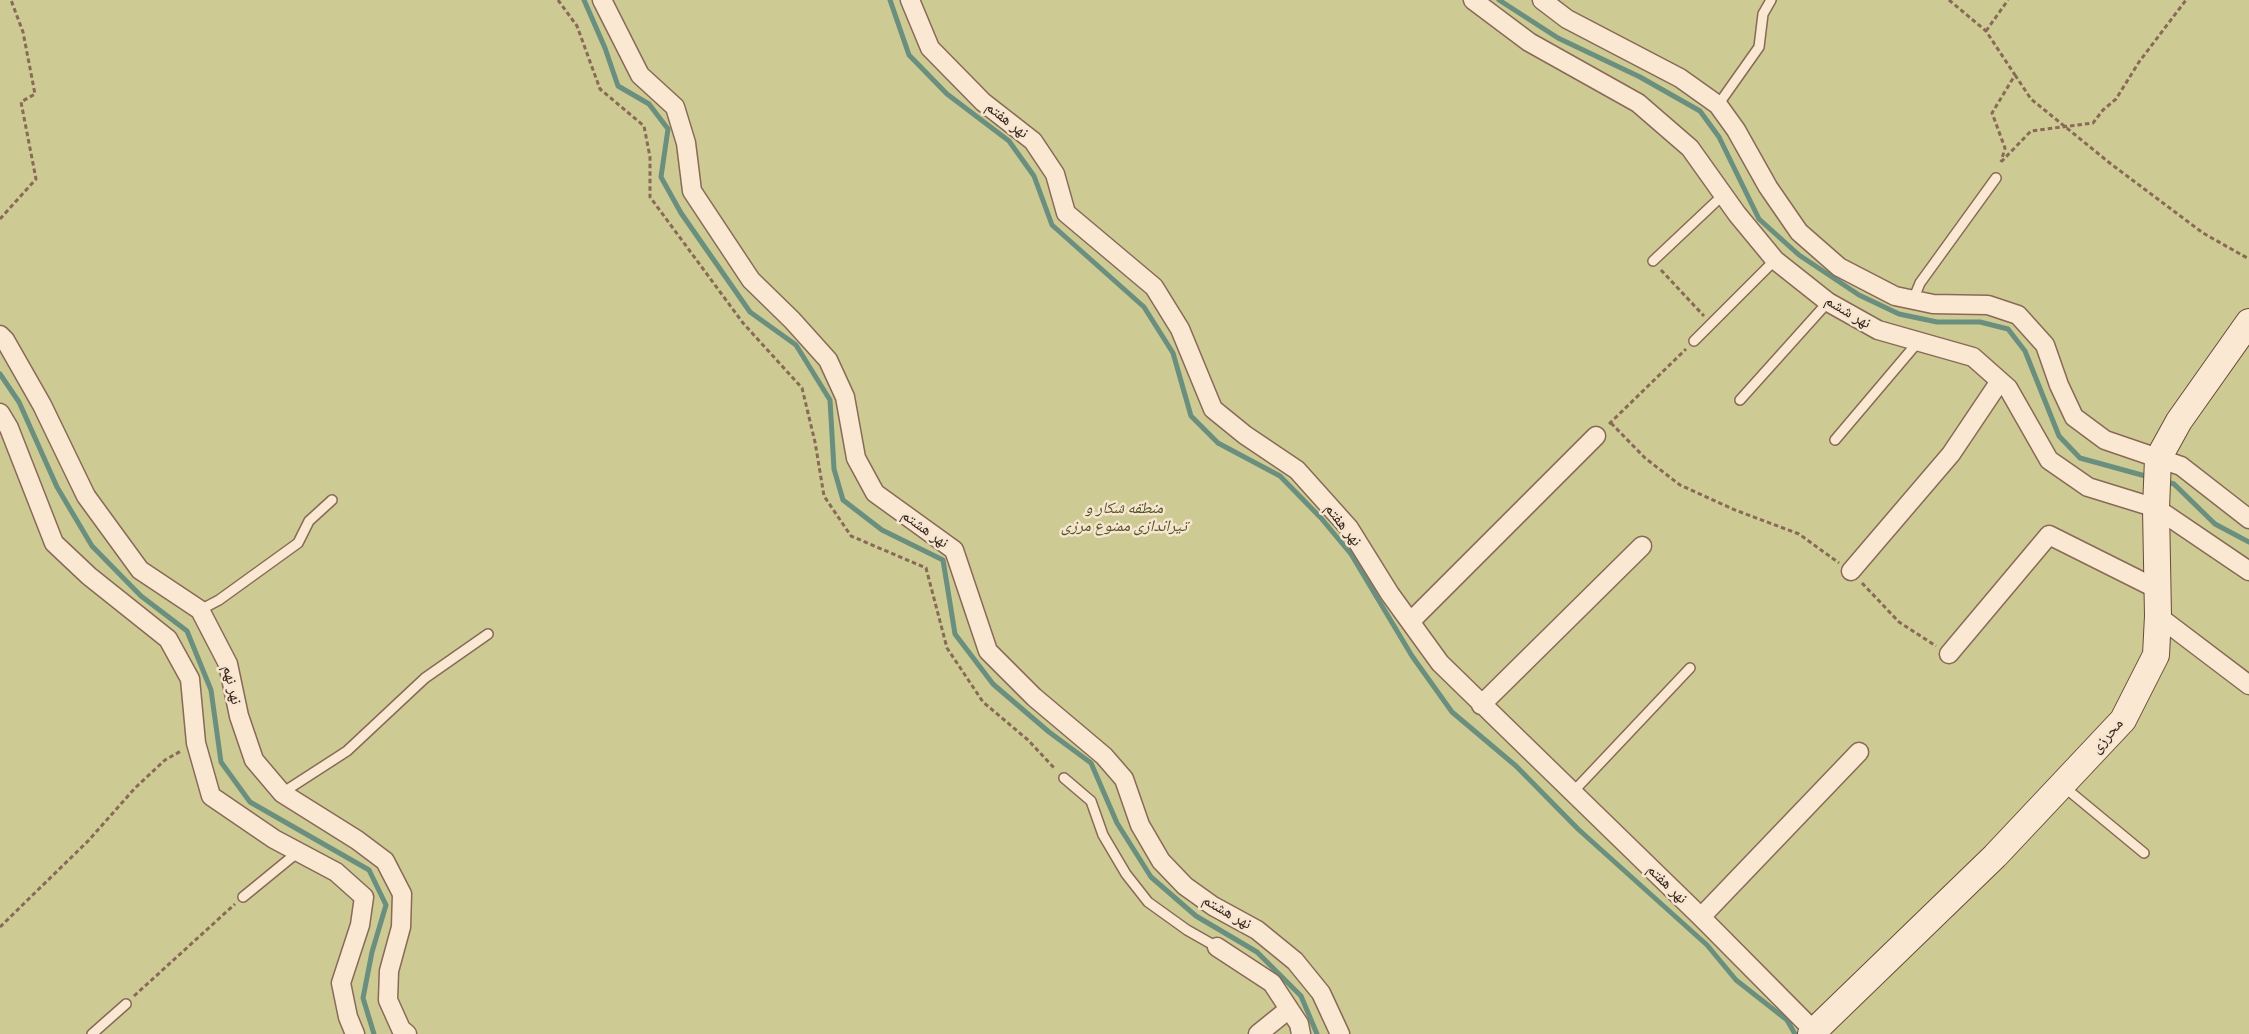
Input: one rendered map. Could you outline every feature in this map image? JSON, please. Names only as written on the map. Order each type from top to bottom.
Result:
[{"type":"street","name":"نهر هشتم","points":[[602,0],[640,75],[675,107],[686,143],[692,191],[751,280],[792,320],[828,360],[845,398],[856,458],[875,493],[954,550],[988,651],[1034,697],[1104,756],[1124,779],[1140,825],[1161,861],[1185,886],[1213,906],[1257,930],[1295,961],[1321,993],[1340,1034]]},
{"type":"street","name":"نهر هفتم","points":[[910,0],[930,48],[983,102],[1033,141],[1055,174],[1066,213],[1154,287],[1180,329],[1213,409],[1245,435],[1297,470],[1349,528],[1410,622],[1440,663],[1701,917],[1814,1033]]},
{"type":"street","name":"نهر ششم","points":[[1473,0],[1529,42],[1638,103],[1690,148],[1723,195],[1775,260],[1828,302],[1878,330],[1973,357],[2008,388],[2049,460],[2088,487],[2156,502],[2211,547],[2249,571]]},
{"type":"street","points":[[1542,0],[1567,19],[1680,78],[1718,105],[1736,130],[1768,187],[1799,232],[1839,267],[1895,296],[1933,304],[1988,305],[2018,315],[2045,345],[2059,385],[2074,417],[2104,440],[2158,464],[2181,466],[2243,517],[2249,519]]},
{"type":"street","name":"محرزی","points":[[1814,1033],[1995,856],[2123,720],[2156,655],[2158,464],[2179,421],[2249,322]]},
{"type":"street","name":"نهر نهم","points":[[0,335],[42,405],[86,496],[140,570],[200,610],[228,664],[239,716],[254,760],[282,793],[386,861],[402,894],[401,927],[389,971],[388,1000],[401,1029],[407,1034]]},
{"type":"street","points":[[1851,571],[1951,453],[2000,381]]},
{"type":"street","points":[[0,413],[9,428],[54,543],[89,576],[168,639],[190,679],[196,743],[211,796],[274,839],[336,872],[364,897],[360,925],[341,983],[348,1017],[356,1034]]},
{"type":"street","points":[[1410,622],[1596,436]]},
{"type":"street","points":[[1949,654],[2049,535],[2157,589]]},
{"type":"street","points":[[1481,705],[1642,546]]},
{"type":"street","points":[[2158,616],[2249,685]]},
{"type":"street","points":[[1701,917],[1859,752]]},
{"type":"street","points":[[1217,947],[1272,983],[1299,1024],[1301,1034]]},
{"type":"street","points":[[1258,1034],[1288,1009]]},
{"type":"lane","points":[[1718,105],[1760,47],[1763,14],[1771,0]]},
{"type":"lane","points":[[1913,300],[1920,283],[1996,178]]},
{"type":"lane","points":[[1653,261],[1723,195]]},
{"type":"lane","points":[[1694,341],[1775,260]]},
{"type":"lane","points":[[1740,400],[1828,302]]},
{"type":"lane","points":[[1835,440],[1918,342]]},
{"type":"lane","points":[[200,610],[219,600],[298,543],[309,521],[332,500]]},
{"type":"lane","points":[[282,793],[346,751],[424,678],[488,634]]},
{"type":"lane","points":[[1572,793],[1690,668]]},
{"type":"lane","points":[[1064,778],[1091,801],[1103,835],[1126,874],[1148,902],[1186,930],[1217,947]]},
{"type":"lane","points":[[2062,786],[2144,853]]},
{"type":"lane","points":[[243,897],[298,852]]},
{"type":"lane","points":[[92,1034],[126,1004]]},
{"type":"path","points":[[0,219],[36,179],[21,102],[35,94],[23,32],[11,0]]},
{"type":"path","points":[[558,0],[577,26],[600,89],[644,126],[650,157],[650,197],[743,323],[802,388],[815,442],[824,496],[851,536],[926,568],[947,648],[983,702],[1028,740],[1064,778]]},
{"type":"path","points":[[1949,0],[1986,30],[2031,99],[2203,233],[2249,259]]},
{"type":"path","points":[[1986,30],[2008,0]]},
{"type":"path","points":[[2001,162],[2031,131],[2092,123],[2116,99],[2139,62],[2186,0]]},
{"type":"path","points":[[1996,178],[2005,148],[1992,113],[2015,75]]},
{"type":"path","points":[[1653,261],[1712,324]]},
{"type":"path","points":[[1596,436],[1694,341]]},
{"type":"path","points":[[1611,423],[1645,458],[1680,485],[1735,510],[1798,534],[1851,571],[1899,622],[1949,654]]},
{"type":"path","points":[[0,927],[89,840],[135,788],[165,760],[196,743]]},
{"type":"path","points":[[126,1004],[243,897]]},
{"type":"green space","name":"منطقه شکار و تیراندازی ممنوع مرزی","points":[[0,0],[2249,0],[2249,1034],[0,1034]]},
{"type":"waterway","points":[[584,0],[605,48],[618,86],[649,104],[668,129],[661,177],[681,213],[750,312],[796,345],[830,400],[834,469],[843,500],[882,530],[943,560],[955,634],[993,684],[1049,732],[1091,763],[1117,823],[1151,877],[1196,916],[1257,952],[1301,996],[1317,1034]]},
{"type":"waterway","points":[[890,0],[909,55],[947,94],[1009,141],[1034,176],[1052,225],[1144,307],[1173,353],[1191,416],[1218,443],[1280,476],[1321,518],[1351,554],[1412,656],[1452,712],[1516,766],[1578,829],[1707,945],[1736,980],[1787,1020],[1795,1034]]},
{"type":"waterway","points":[[1499,0],[1558,38],[1640,77],[1700,111],[1719,137],[1759,219],[1799,255],[1859,295],[1899,314],[1937,322],[1980,322],[2008,329],[2025,351],[2059,436],[2080,458],[2149,477]]},
{"type":"waterway","points":[[0,374],[19,402],[57,487],[92,546],[141,596],[187,631],[211,690],[221,762],[250,802],[369,870],[386,905],[372,952],[363,998],[374,1034]]},
{"type":"waterway","points":[[2164,481],[2174,484],[2215,524],[2249,542]]}]
